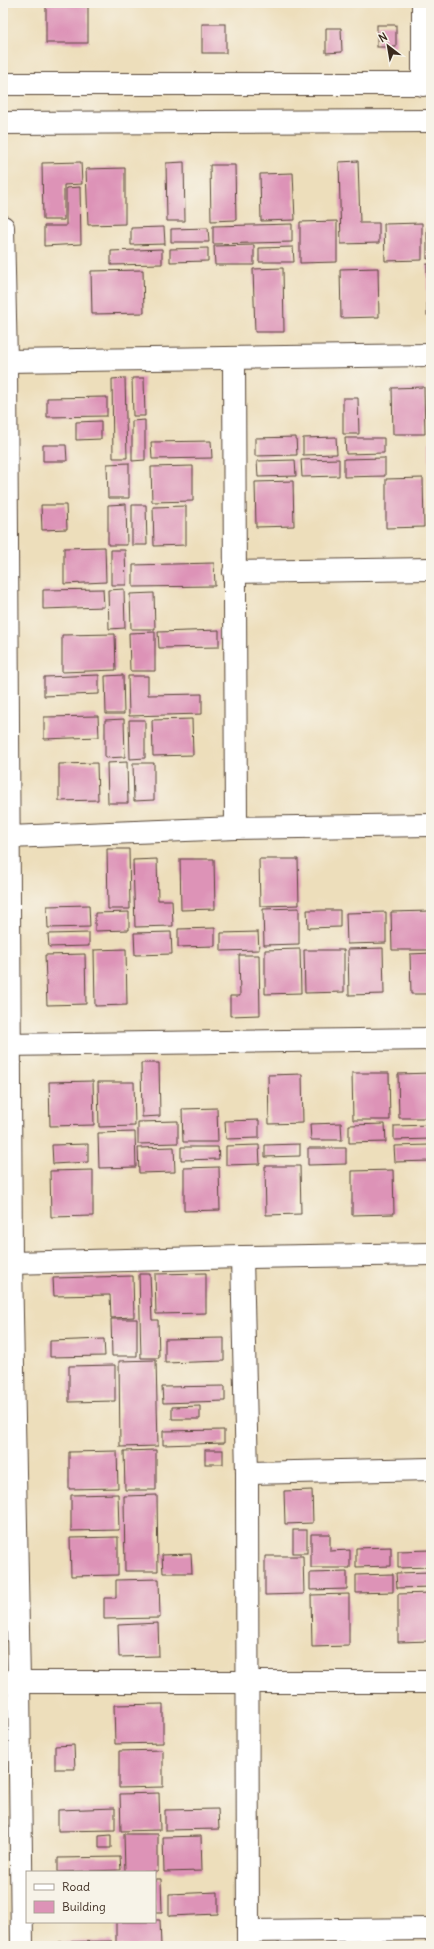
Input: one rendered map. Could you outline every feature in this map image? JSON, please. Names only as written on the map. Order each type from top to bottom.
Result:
[{"type":"street","points":[[3,84],[427,84],[423,3]]},
{"type":"street","points":[[3,124],[431,121]]},
{"type":"street","points":[[3,227],[6,361],[9,837],[6,1045],[11,1264],[11,1682],[22,1946]]},
{"type":"street","points":[[6,361],[431,355]]},
{"type":"street","points":[[234,358],[236,828]]},
{"type":"street","points":[[234,572],[431,569]]},
{"type":"street","points":[[9,837],[236,828],[431,825]]},
{"type":"street","points":[[6,1045],[431,1039]]},
{"type":"street","points":[[11,1264],[242,1257],[431,1254]]},
{"type":"street","points":[[242,1257],[248,1682],[248,1939],[431,1929]]},
{"type":"street","points":[[246,1472],[431,1469]]},
{"type":"street","points":[[11,1682],[431,1682]]},
{"type":"building","points":[[46,3],[88,3],[88,43],[46,43]]},
{"type":"building","points":[[202,24],[226,24],[226,53],[202,53]]},
{"type":"building","points":[[377,25],[396,25],[396,47],[377,47]]},
{"type":"building","points":[[326,28],[341,28],[342,52],[326,53]]},
{"type":"building","points":[[358,161],[360,223],[379,223],[379,243],[341,244],[339,162]]},
{"type":"building","points":[[81,162],[82,184],[64,185],[64,220],[43,220],[42,163]]},
{"type":"building","points":[[184,162],[185,221],[167,221],[166,163]]},
{"type":"building","points":[[210,165],[235,165],[236,220],[211,221]]},
{"type":"building","points":[[125,168],[125,224],[88,225],[86,169]]},
{"type":"building","points":[[293,173],[295,220],[261,221],[260,174]]},
{"type":"building","points":[[431,174],[431,223],[428,223],[428,175]]},
{"type":"building","points":[[80,187],[81,244],[44,246],[44,226],[66,226],[66,188]]},
{"type":"building","points":[[337,221],[337,262],[300,263],[300,222]]},
{"type":"building","points":[[422,223],[422,260],[385,261],[384,224]]},
{"type":"building","points":[[292,224],[292,242],[213,244],[213,226]]},
{"type":"building","points":[[164,227],[165,244],[131,245],[131,228]]},
{"type":"building","points":[[427,227],[431,227],[431,258],[427,259]]},
{"type":"building","points":[[208,228],[209,242],[171,242],[171,229]]},
{"type":"building","points":[[254,245],[254,265],[215,265],[214,246]]},
{"type":"building","points":[[293,247],[294,262],[259,262],[259,248]]},
{"type":"building","points":[[208,248],[208,261],[170,262],[170,249]]},
{"type":"building","points":[[162,249],[162,264],[111,265],[111,251]]},
{"type":"building","points":[[427,264],[431,264],[431,315],[427,315]]},
{"type":"building","points":[[283,268],[284,332],[255,332],[253,269]]},
{"type":"building","points":[[378,268],[379,317],[341,318],[340,269]]},
{"type":"building","points":[[143,270],[144,313],[92,314],[91,271]]},
{"type":"building","points":[[125,378],[127,458],[113,458],[112,379]]},
{"type":"building","points":[[132,378],[144,378],[145,416],[133,416]]},
{"type":"building","points":[[424,387],[425,434],[393,434],[392,388]]},
{"type":"building","points":[[107,397],[107,416],[47,417],[47,398]]},
{"type":"building","points":[[343,398],[358,398],[359,434],[343,434]]},
{"type":"building","points":[[145,420],[145,460],[132,461],[132,421]]},
{"type":"building","points":[[101,421],[101,439],[76,440],[76,422]]},
{"type":"building","points":[[296,437],[297,455],[255,456],[255,438]]},
{"type":"building","points":[[336,437],[337,454],[303,455],[303,438]]},
{"type":"building","points":[[345,438],[384,438],[384,453],[346,454]]},
{"type":"building","points":[[211,441],[212,458],[152,459],[151,442]]},
{"type":"building","points":[[429,442],[431,442],[431,486],[430,486]]},
{"type":"building","points":[[43,445],[66,445],[67,461],[43,461]]},
{"type":"building","points":[[385,458],[385,476],[344,477],[344,459]]},
{"type":"building","points":[[339,459],[339,476],[302,477],[301,460]]},
{"type":"building","points":[[295,460],[296,476],[258,477],[257,461]]},
{"type":"building","points":[[129,463],[129,498],[108,498],[107,464]]},
{"type":"building","points":[[193,466],[193,501],[152,502],[151,467]]},
{"type":"building","points":[[423,478],[424,527],[386,528],[386,479]]},
{"type":"building","points":[[293,481],[294,526],[256,527],[255,482]]},
{"type":"building","points":[[126,504],[127,545],[108,545],[108,505]]},
{"type":"building","points":[[41,505],[66,505],[67,529],[42,530]]},
{"type":"building","points":[[132,505],[146,505],[147,545],[132,545]]},
{"type":"building","points":[[186,506],[186,545],[154,546],[153,507]]},
{"type":"building","points":[[105,547],[106,582],[64,584],[64,548]]},
{"type":"building","points":[[111,550],[125,550],[126,585],[111,585]]},
{"type":"building","points":[[214,563],[215,586],[133,587],[133,565]]},
{"type":"building","points":[[103,589],[104,607],[43,609],[43,590]]},
{"type":"building","points":[[124,589],[125,628],[109,629],[108,590]]},
{"type":"building","points":[[154,593],[155,629],[131,629],[130,594]]},
{"type":"building","points":[[219,630],[219,647],[159,648],[158,632]]},
{"type":"building","points":[[155,632],[155,671],[130,671],[129,633]]},
{"type":"building","points":[[115,634],[116,670],[62,672],[62,635]]},
{"type":"building","points":[[99,675],[99,694],[44,696],[44,677]]},
{"type":"building","points":[[123,675],[124,714],[106,714],[105,676]]},
{"type":"building","points":[[128,676],[148,676],[148,695],[202,694],[202,714],[129,716]]},
{"type":"building","points":[[98,716],[99,737],[44,739],[44,717]]},
{"type":"building","points":[[124,719],[125,757],[105,758],[105,720]]},
{"type":"building","points":[[192,719],[193,755],[153,756],[152,720]]},
{"type":"building","points":[[129,720],[145,720],[145,758],[130,759]]},
{"type":"building","points":[[127,762],[128,803],[108,803],[107,763]]},
{"type":"building","points":[[97,763],[98,800],[59,801],[59,764]]},
{"type":"building","points":[[133,763],[154,763],[154,800],[134,801]]},
{"type":"building","points":[[107,849],[129,849],[130,909],[108,909]]},
{"type":"building","points":[[157,859],[158,900],[172,900],[173,926],[135,927],[133,860]]},
{"type":"building","points":[[180,859],[214,859],[215,909],[181,910]]},
{"type":"building","points":[[259,859],[298,859],[299,905],[260,906]]},
{"type":"building","points":[[89,905],[90,927],[48,928],[47,906]]},
{"type":"building","points":[[299,908],[299,944],[264,945],[263,909]]},
{"type":"building","points":[[307,910],[340,910],[340,927],[308,928]]},
{"type":"building","points":[[429,911],[429,950],[392,950],[391,912]]},
{"type":"building","points":[[129,912],[129,930],[95,931],[95,913]]},
{"type":"building","points":[[386,912],[386,943],[347,944],[346,913]]},
{"type":"building","points":[[215,928],[215,946],[178,947],[178,929]]},
{"type":"building","points":[[171,932],[172,954],[135,955],[134,933]]},
{"type":"building","points":[[258,932],[259,950],[221,951],[221,933]]},
{"type":"building","points":[[89,933],[89,946],[49,947],[48,934]]},
{"type":"building","points":[[383,948],[384,994],[349,995],[348,949]]},
{"type":"building","points":[[126,949],[127,1005],[95,1006],[94,950]]},
{"type":"building","points":[[300,949],[301,993],[265,994],[265,950]]},
{"type":"building","points":[[304,950],[344,950],[344,992],[305,993]]},
{"type":"building","points":[[431,953],[431,994],[411,994],[410,954]]},
{"type":"building","points":[[85,954],[86,1004],[47,1005],[45,955]]},
{"type":"building","points":[[239,955],[259,955],[260,1015],[230,1016],[230,996],[240,996]]},
{"type":"building","points":[[141,1063],[159,1063],[160,1116],[142,1117]]},
{"type":"building","points":[[352,1073],[389,1073],[390,1120],[353,1120]]},
{"type":"building","points":[[431,1073],[431,1118],[399,1118],[398,1074]]},
{"type":"building","points":[[302,1074],[303,1123],[269,1124],[268,1075]]},
{"type":"building","points":[[93,1081],[94,1125],[50,1126],[49,1082]]},
{"type":"building","points":[[98,1082],[134,1082],[135,1126],[99,1127]]},
{"type":"building","points":[[217,1108],[218,1142],[183,1142],[182,1109]]},
{"type":"building","points":[[259,1120],[259,1138],[226,1139],[225,1121]]},
{"type":"building","points":[[178,1121],[178,1143],[138,1144],[138,1122]]},
{"type":"building","points":[[341,1123],[342,1140],[311,1140],[310,1124]]},
{"type":"building","points":[[385,1124],[386,1142],[349,1143],[349,1125]]},
{"type":"building","points":[[431,1125],[431,1139],[394,1140],[394,1126]]},
{"type":"building","points":[[135,1132],[136,1167],[99,1168],[98,1133]]},
{"type":"building","points":[[88,1144],[88,1162],[53,1164],[52,1145]]},
{"type":"building","points":[[300,1144],[300,1156],[265,1157],[265,1145]]},
{"type":"building","points":[[259,1145],[260,1164],[226,1165],[226,1146]]},
{"type":"building","points":[[429,1145],[430,1161],[395,1162],[394,1146]]},
{"type":"building","points":[[174,1147],[175,1172],[139,1173],[138,1148]]},
{"type":"building","points":[[181,1147],[218,1147],[219,1159],[181,1160]]},
{"type":"building","points":[[308,1148],[346,1148],[346,1164],[308,1165]]},
{"type":"building","points":[[265,1166],[300,1166],[301,1214],[266,1215]]},
{"type":"building","points":[[219,1167],[220,1210],[184,1211],[184,1168]]},
{"type":"building","points":[[93,1170],[93,1216],[51,1217],[50,1171]]},
{"type":"building","points":[[393,1170],[394,1214],[352,1215],[352,1171]]},
{"type":"building","points":[[206,1273],[206,1313],[156,1314],[155,1274]]},
{"type":"building","points":[[139,1274],[150,1274],[152,1320],[158,1320],[159,1358],[141,1358]]},
{"type":"building","points":[[133,1276],[134,1317],[111,1318],[110,1295],[54,1296],[53,1278]]},
{"type":"building","points":[[111,1319],[137,1319],[137,1356],[112,1356]]},
{"type":"building","points":[[224,1338],[224,1361],[165,1363],[165,1339]]},
{"type":"building","points":[[104,1339],[105,1356],[50,1357],[50,1341]]},
{"type":"building","points":[[156,1360],[158,1446],[120,1447],[119,1361]]},
{"type":"building","points":[[115,1365],[115,1401],[69,1402],[69,1366]]},
{"type":"building","points":[[225,1386],[225,1401],[163,1403],[162,1387]]},
{"type":"building","points":[[200,1406],[200,1419],[172,1419],[172,1407]]},
{"type":"building","points":[[224,1430],[224,1443],[163,1445],[163,1431]]},
{"type":"building","points":[[156,1450],[156,1490],[125,1490],[124,1451]]},
{"type":"building","points":[[205,1450],[223,1450],[223,1464],[205,1464]]},
{"type":"building","points":[[117,1451],[118,1488],[69,1489],[69,1452]]},
{"type":"building","points":[[312,1490],[313,1523],[285,1524],[284,1491]]},
{"type":"building","points":[[118,1494],[119,1530],[71,1531],[71,1495]]},
{"type":"building","points":[[157,1495],[158,1571],[125,1571],[124,1496]]},
{"type":"building","points":[[293,1530],[307,1530],[307,1553],[293,1553]]},
{"type":"building","points":[[311,1534],[330,1534],[330,1551],[350,1550],[350,1568],[311,1568]]},
{"type":"building","points":[[118,1537],[118,1575],[71,1576],[70,1538]]},
{"type":"building","points":[[391,1547],[391,1566],[356,1567],[356,1548]]},
{"type":"building","points":[[431,1550],[431,1567],[398,1568],[398,1551]]},
{"type":"building","points":[[191,1554],[192,1573],[163,1573],[162,1555]]},
{"type":"building","points":[[265,1556],[303,1556],[304,1594],[265,1595]]},
{"type":"building","points":[[347,1572],[347,1589],[310,1590],[310,1573]]},
{"type":"building","points":[[431,1572],[431,1587],[397,1588],[396,1573]]},
{"type":"building","points":[[393,1574],[393,1592],[356,1593],[356,1575]]},
{"type":"building","points":[[159,1579],[160,1618],[104,1619],[104,1598],[116,1598],[116,1580]]},
{"type":"building","points":[[431,1593],[431,1641],[398,1642],[398,1594]]},
{"type":"building","points":[[349,1594],[349,1646],[312,1647],[311,1595]]},
{"type":"building","points":[[158,1623],[159,1656],[119,1657],[118,1625]]},
{"type":"building","points":[[163,1704],[163,1743],[115,1744],[114,1705]]},
{"type":"building","points":[[74,1745],[75,1769],[55,1769],[55,1746]]},
{"type":"building","points":[[163,1750],[163,1787],[119,1788],[119,1751]]},
{"type":"building","points":[[159,1793],[160,1830],[121,1831],[120,1794]]},
{"type":"building","points":[[115,1808],[115,1830],[58,1831],[58,1810]]},
{"type":"building","points":[[218,1809],[219,1829],[165,1830],[165,1810]]},
{"type":"building","points":[[124,1834],[158,1834],[158,1872],[125,1871]]},
{"type":"building","points":[[111,1835],[111,1848],[99,1848],[99,1836]]},
{"type":"building","points":[[201,1836],[202,1871],[164,1872],[163,1837]]},
{"type":"building","points":[[120,1857],[121,1870],[58,1871],[58,1858]]},
{"type":"building","points":[[156,1879],[161,1879],[162,1913],[156,1913]]},
{"type":"building","points":[[218,1892],[218,1914],[169,1916],[169,1894]]},
{"type":"building","points":[[156,1920],[160,1920],[161,1946],[116,1946],[116,1923],[156,1923]]},
{"type":"building","points":[[112,1941],[112,1946],[59,1946],[59,1942]]}]
